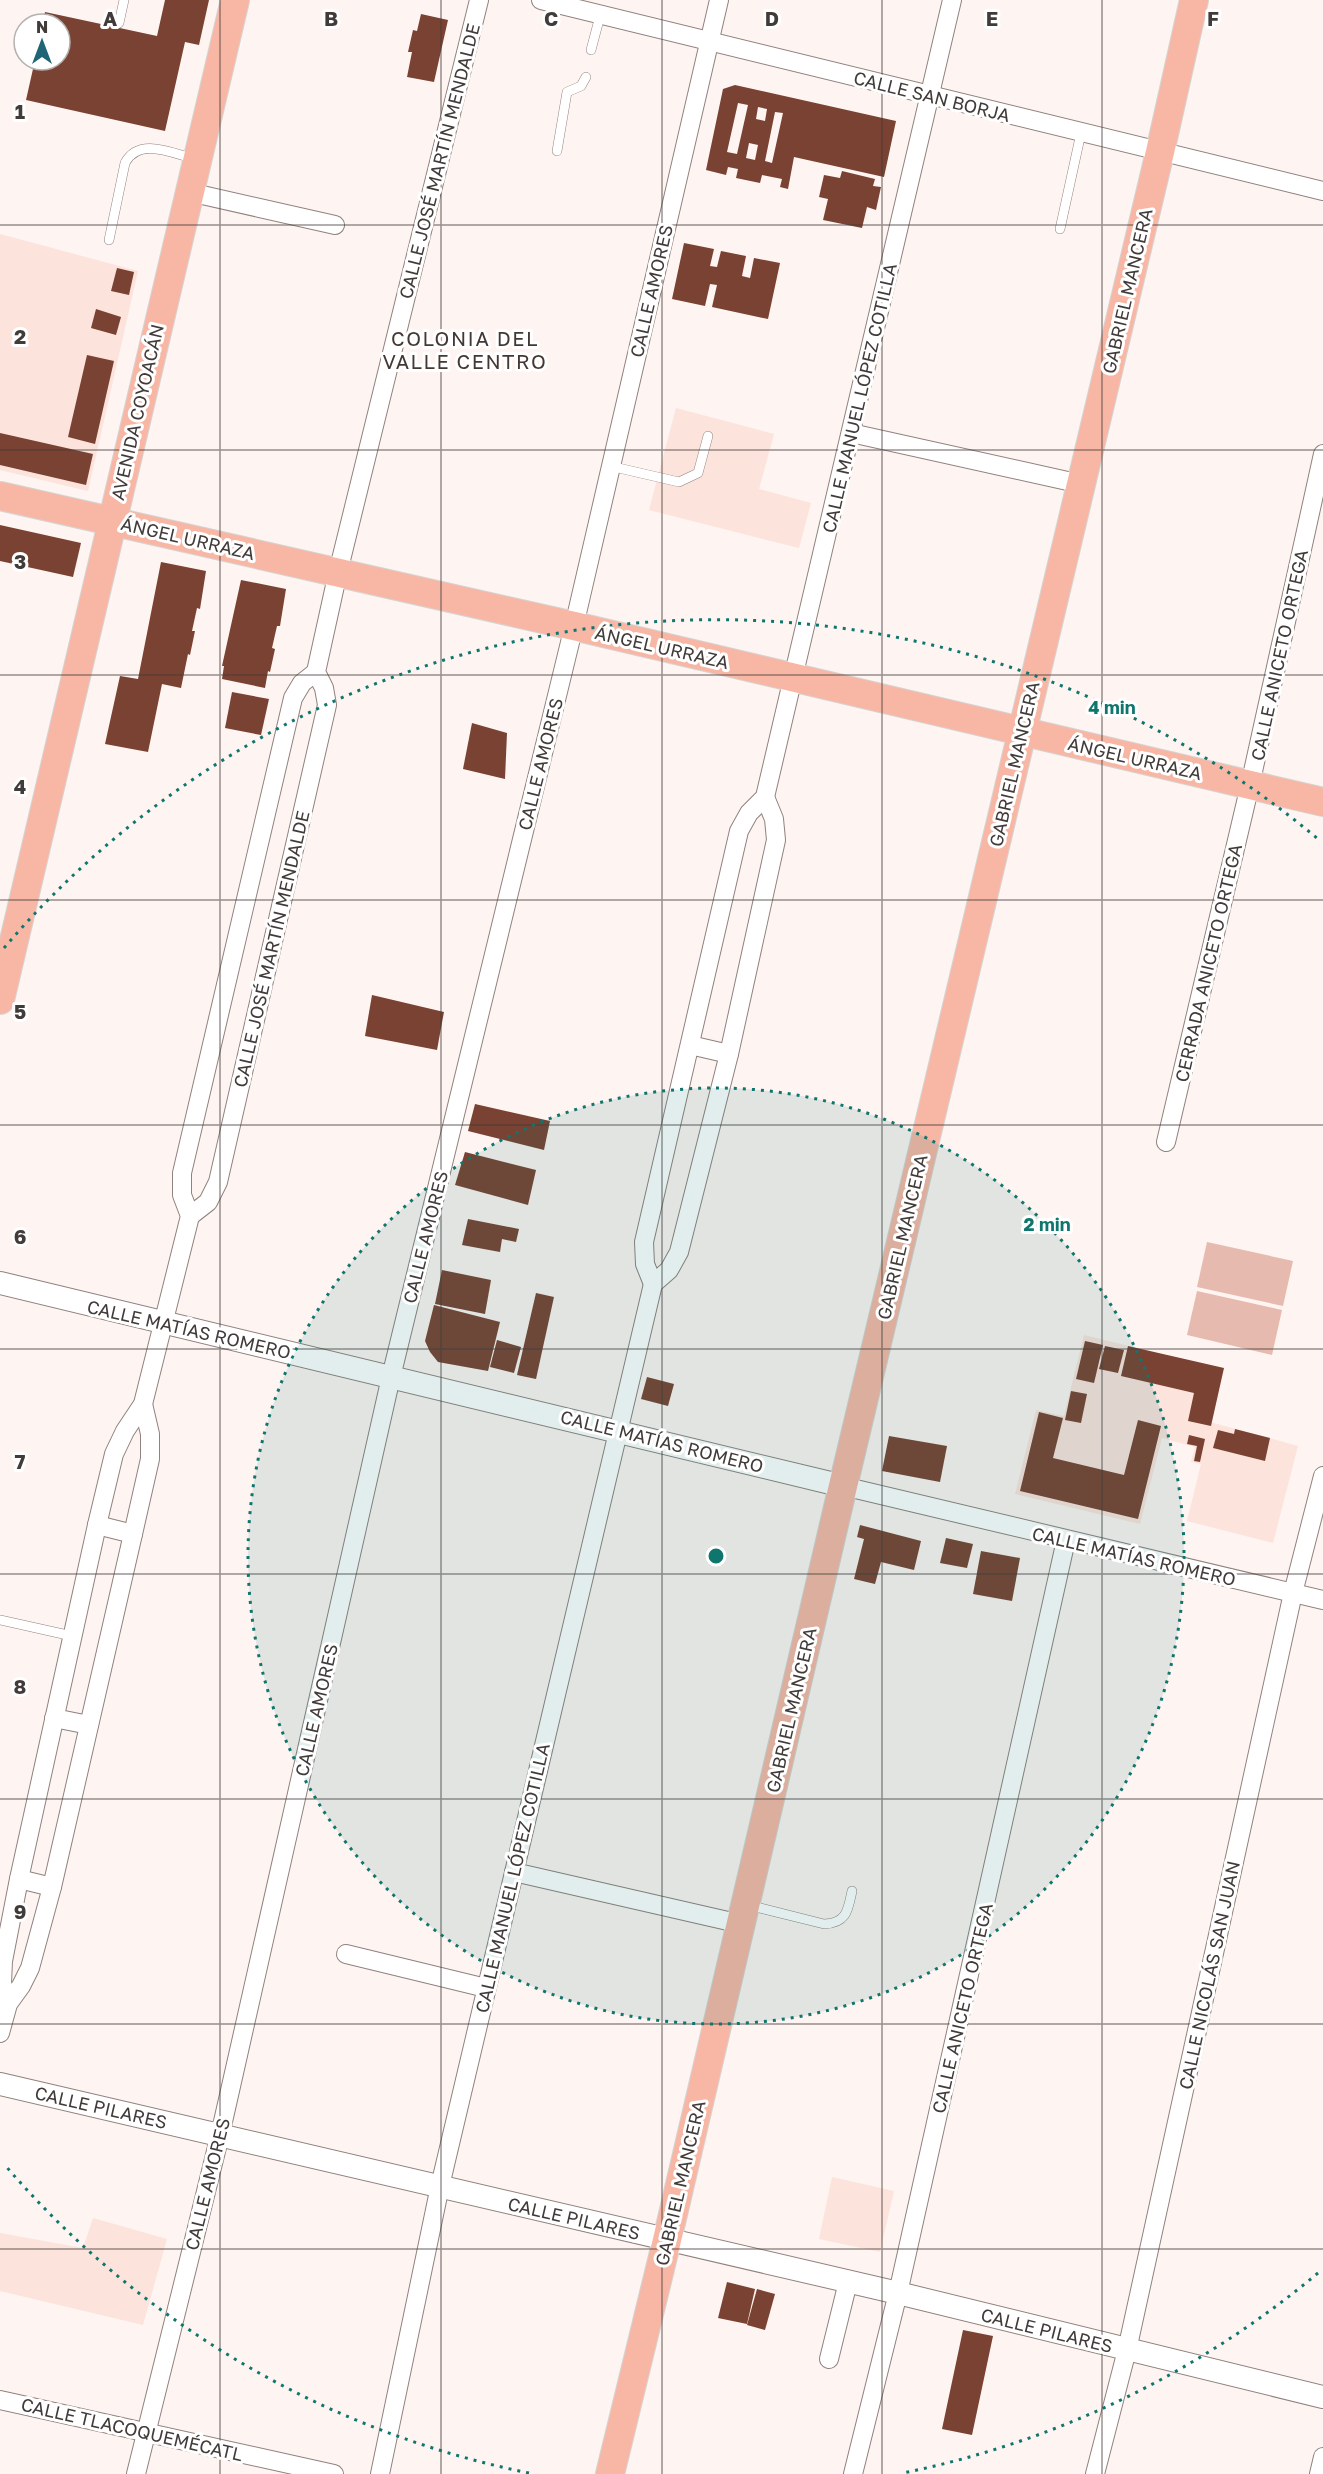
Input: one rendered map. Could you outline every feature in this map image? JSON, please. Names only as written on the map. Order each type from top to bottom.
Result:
[{"type":"main road","name":"AVENIDA COYOACÁN","points":[[0,1000],[235,0]]},
{"type":"main road","name":"GABRIEL MANCERA","points":[[610,2474],[1160,152],[1194,0]]},
{"type":"main road","name":"ÁNGEL URRAZA","points":[[0,496],[574,626],[1323,802]]},
{"type":"street","name":"CALLE JOSÉ MARTÍN MENDALDE","points":[[190,1216],[208,1202],[218,1182],[327,705],[324,688],[316,672],[338,572],[479,0]]},
{"type":"street","name":"CALLE SAN BORJA","points":[[541,0],[1323,191]]},
{"type":"street","name":"CALLE AMORES","points":[[136,2474],[219,2135],[391,1377],[574,626],[719,0]]},
{"type":"street","name":"CALLE MANUEL LÓPEZ COTILLA","points":[[380,2474],[440,2186],[653,1284],[645,1264],[644,1242],[739,831],[749,813],[765,797],[952,0]]},
{"type":"street","points":[[189,192],[335,225]]},
{"type":"street","points":[[851,433],[1081,484]]},
{"type":"street","name":"CALLE ANICETO ORTEGA","points":[[1250,785],[1323,454]]},
{"type":"street","name":"CALLE JOSÉ MARTÍN MENDALDE","points":[[8,2004],[2,1983],[3,1961],[97,1526],[114,1454],[125,1431],[143,1404],[190,1216],[182,1195],[182,1173],[293,698],[302,683],[316,672]]},
{"type":"street","name":"CERRADA ANICETO ORTEGA","points":[[1166,1142],[1250,785]]},
{"type":"street","name":"CALLE MANUEL LÓPEZ COTILLA","points":[[653,1284],[669,1270],[679,1252],[729,1054],[776,840],[774,819],[765,797]]},
{"type":"street","points":[[690,1045],[729,1054]]},
{"type":"street","name":"CALLE MATÍAS ROMERO","points":[[0,1283],[1323,1600]]},
{"type":"street","name":"CALLE JOSÉ MARTÍN MENDALDE","points":[[0,2033],[8,2004],[30,1968],[133,1534],[150,1459],[150,1434],[143,1404]]},
{"type":"street","name":"CALLE NICOLÁS SAN JUAN","points":[[1095,2474],[1127,2350],[1293,1593],[1323,1476]]},
{"type":"street","points":[[97,1526],[133,1534]]},
{"type":"street","name":"CALLE ANICETO ORTEGA","points":[[853,2474],[898,2293],[1066,1540]]},
{"type":"street","points":[[54,1718],[89,1725]]},
{"type":"street","points":[[514,1872],[743,1914]]},
{"type":"street","points":[[19,1879],[51,1887]]},
{"type":"street","points":[[346,1954],[486,1988]]},
{"type":"street","name":"CALLE PILARES","points":[[0,2084],[898,2293],[1323,2397]]},
{"type":"street","points":[[828,2360],[848,2282]]},
{"type":"street","name":"CALLE TLACOQUEMÉCATL","points":[[0,2400],[334,2474]]},
{"type":"street","points":[[1319,2474],[1323,2457]]},
{"type":"lane","points":[[119,23],[124,0]]},
{"type":"lane","points":[[591,50],[600,16]]},
{"type":"lane","points":[[557,151],[567,92],[581,86],[586,77]]},
{"type":"lane","points":[[1060,229],[1081,133]]},
{"type":"lane","points":[[109,240],[125,163],[130,154],[139,148],[150,148],[197,159]]},
{"type":"lane","points":[[610,466],[679,482],[698,473],[708,436]]},
{"type":"lane","points":[[0,1620],[72,1636]]},
{"type":"lane","points":[[743,1914],[834,1923],[844,1917],[852,1891]]},
{"type":"shaded area","points":[[0,234],[138,271],[88,491],[0,470]]},
{"type":"shaded area","points":[[676,408],[774,434],[759,489],[811,503],[799,548],[649,510]]},
{"type":"shaded area","points":[[1207,1242],[1293,1261],[1283,1306],[1197,1287]]},
{"type":"shaded area","points":[[1197,1291],[1282,1310],[1272,1355],[1187,1335]]},
{"type":"shaded area","points":[[1084,1335],[1223,1369],[1210,1422],[1298,1446],[1273,1543],[1187,1521],[1201,1464],[1191,1462],[1195,1447],[1162,1438],[1140,1524],[1015,1494],[1036,1410],[1064,1416]]},
{"type":"shaded area","points":[[832,2177],[894,2191],[880,2252],[819,2239]]},
{"type":"shaded area","points":[[93,2218],[167,2239],[143,2325],[0,2291],[0,2233],[83,2248]]},
{"type":"building","points":[[165,0],[209,0],[199,45],[185,42],[165,131],[26,100],[32,72],[72,72],[72,18],[157,36]]},
{"type":"building","points":[[421,14],[448,20],[434,82],[407,77],[412,52],[408,52],[413,30],[417,31]]},
{"type":"building","points":[[735,85],[896,121],[884,177],[794,157],[788,189],[780,187],[782,179],[762,175],[760,183],[736,178],[738,169],[728,167],[726,175],[706,170],[723,89]],"holes":[[[738,103],[748,105],[737,154],[727,152]],[[758,107],[767,109],[765,121],[756,119]],[[775,112],[783,113],[772,163],[765,161]],[[749,143],[758,145],[755,160],[746,158]]]},
{"type":"building","points":[[842,171],[875,179],[873,186],[881,187],[876,210],[867,207],[862,228],[823,220],[828,199],[819,197],[824,175],[840,178]]},
{"type":"building","points":[[684,243],[714,249],[710,266],[717,267],[721,251],[746,256],[742,276],[750,278],[754,258],[780,263],[768,319],[712,307],[717,285],[710,284],[705,306],[672,299]]},
{"type":"building","points":[[117,268],[134,272],[129,295],[111,291]]},
{"type":"building","points":[[96,309],[121,317],[116,335],[91,328]]},
{"type":"building","points":[[87,355],[114,361],[95,444],[68,437]]},
{"type":"building","points":[[0,433],[93,454],[86,485],[0,465]]},
{"type":"building","points":[[0,525],[81,543],[73,577],[0,561]]},
{"type":"building","points":[[161,562],[206,571],[200,609],[197,608],[192,631],[195,631],[181,688],[162,684],[148,752],[105,744],[120,676],[138,679]]},
{"type":"building","points":[[241,580],[286,589],[280,626],[277,626],[272,648],[275,649],[265,688],[222,679],[224,666],[222,666]]},
{"type":"building","points":[[232,692],[269,699],[261,735],[225,728]]},
{"type":"building","points":[[472,723],[507,733],[505,779],[463,769]]},
{"type":"building","points":[[372,995],[444,1012],[437,1050],[365,1036]]},
{"type":"building","points":[[475,1104],[550,1121],[544,1150],[468,1131]]},
{"type":"building","points":[[465,1152],[536,1170],[528,1205],[455,1185]]},
{"type":"building","points":[[468,1219],[519,1229],[516,1242],[502,1239],[500,1252],[462,1245]]},
{"type":"building","points":[[442,1270],[491,1280],[485,1314],[435,1304]]},
{"type":"building","points":[[536,1293],[554,1297],[536,1379],[517,1375]]},
{"type":"building","points":[[434,1305],[500,1322],[488,1371],[438,1362],[425,1341]]},
{"type":"building","points":[[497,1340],[521,1347],[514,1373],[490,1367]]},
{"type":"building","points":[[1085,1341],[1103,1345],[1094,1383],[1076,1379]]},
{"type":"building","points":[[1105,1346],[1124,1350],[1118,1373],[1099,1369]]},
{"type":"building","points":[[1128,1346],[1224,1368],[1211,1426],[1188,1421],[1194,1393],[1121,1376]]},
{"type":"building","points":[[647,1377],[674,1384],[668,1406],[641,1399]]},
{"type":"building","points":[[1071,1391],[1087,1394],[1081,1423],[1065,1420]]},
{"type":"building","points":[[1039,1412],[1063,1418],[1053,1458],[1124,1475],[1138,1420],[1161,1426],[1138,1519],[1020,1491]]},
{"type":"building","points":[[1235,1429],[1270,1438],[1265,1461],[1213,1448],[1218,1430],[1234,1434]]},
{"type":"building","points":[[1189,1435],[1205,1439],[1200,1462],[1194,1461],[1197,1446],[1187,1444]]},
{"type":"building","points":[[889,1436],[947,1446],[940,1482],[882,1471]]},
{"type":"building","points":[[860,1525],[921,1541],[914,1570],[881,1562],[875,1584],[854,1579],[864,1539],[857,1537]]},
{"type":"building","points":[[946,1538],[973,1544],[967,1568],[940,1563]]},
{"type":"building","points":[[981,1551],[1020,1558],[1012,1601],[973,1594]]},
{"type":"building","points":[[727,2282],[755,2289],[747,2324],[718,2318]]},
{"type":"building","points":[[757,2289],[775,2294],[765,2330],[747,2325]]},
{"type":"building","points":[[963,2330],[993,2336],[972,2435],[942,2429]]},
{"type":"district","name":"COLONIA DEL VALLE CENTRO","points":[[465,350]]}]
